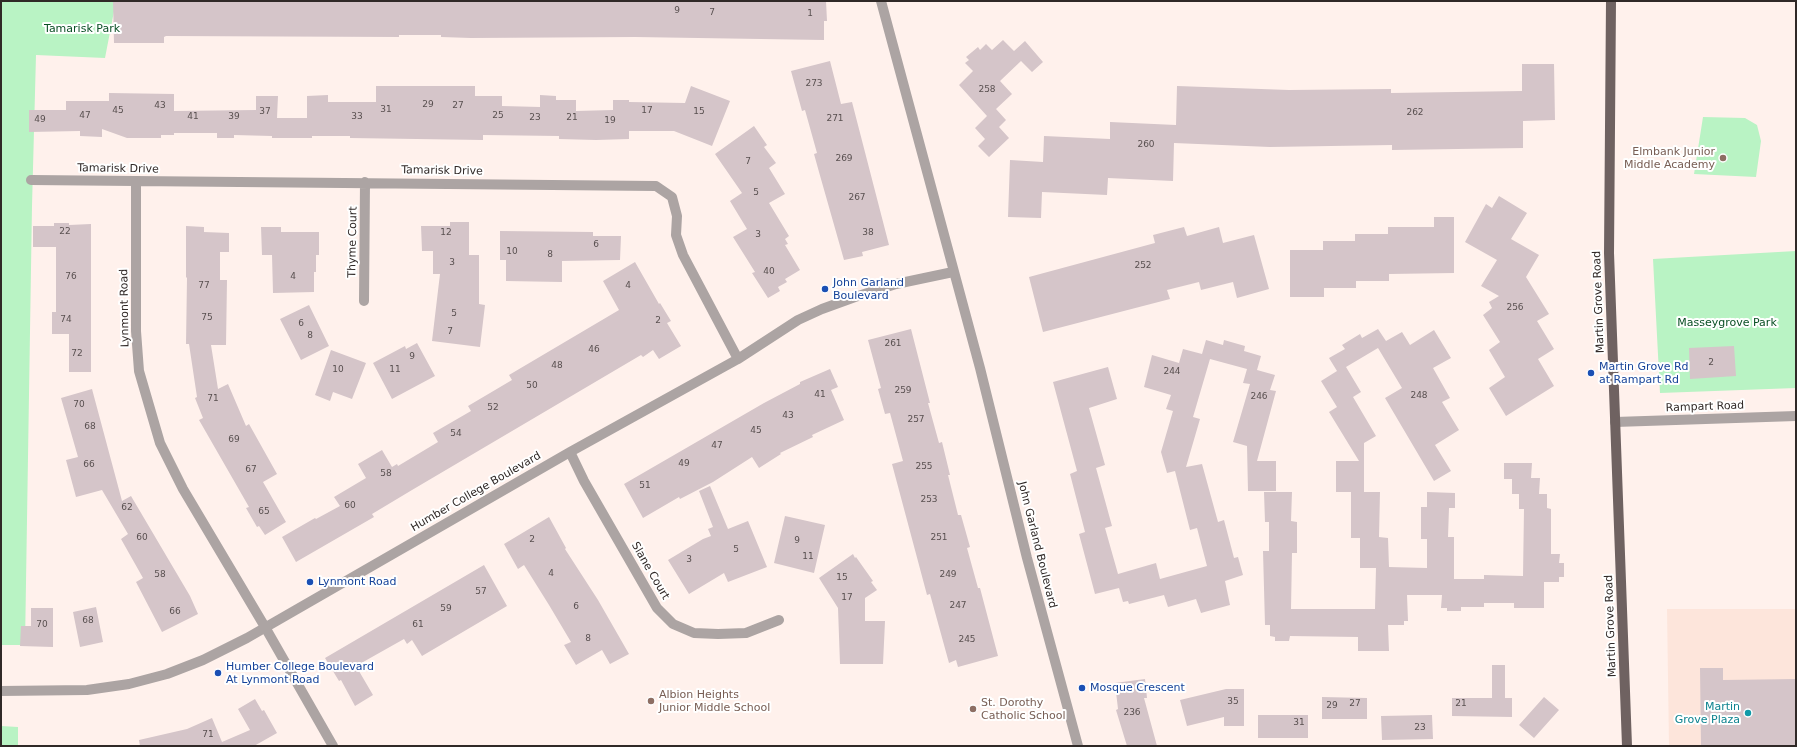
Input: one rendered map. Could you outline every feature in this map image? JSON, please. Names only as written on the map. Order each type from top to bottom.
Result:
[{"type":"main road","name":"Martin Grove Road","points":[[1611,1],[1609,253],[1627,746]]},
{"type":"street","name":"John Garland Boulevard","points":[[881,1],[980,368],[1027,558],[1078,746]]},
{"type":"street","name":"Tamarisk Drive","points":[[31,180],[365,182],[656,186],[672,197],[677,216],[676,235],[683,255],[738,359]]},
{"type":"street","name":"Lynmont Road","points":[[136,181],[136,330],[139,371],[160,443],[183,489],[265,627],[333,746]]},
{"type":"street","name":"Thyme Court","points":[[364,301],[365,182]]},
{"type":"street","name":"Humber College Boulevard","points":[[1,691],[87,690],[129,684],[167,674],[203,660],[265,627],[570,452],[738,359],[778,332],[822,309],[896,284],[953,272]]},
{"type":"street","name":"Rampart Road","points":[[1615,422],[1796,416]]},
{"type":"street","name":"Slane Court","points":[[570,452],[584,481],[657,608],[673,624],[694,633],[746,633],[779,620]]},
{"type":"shaded area","points":[[1667,609],[1796,609],[1796,746],[1669,746]]},
{"type":"green space","name":"Tamarisk Park","points":[[1,1],[116,1],[105,58],[36,55],[25,645],[1,645]]},
{"type":"green space","points":[[1703,117],[1745,118],[1757,125],[1761,141],[1756,177],[1694,174]]},
{"type":"green space","name":"Masseygrove Park","points":[[1796,251],[1796,388],[1660,393],[1653,259]]},
{"type":"green space","points":[[1,726],[18,727],[18,746],[1,746]]},
{"type":"building","points":[[113,1],[826,1],[827,21],[824,21],[824,40],[635,37],[471,38],[441,37],[441,35],[399,35],[399,37],[166,36],[164,37],[164,43],[114,43]]},
{"type":"building","points":[[1003,40],[1014,51],[1025,41],[1043,62],[1032,72],[1021,61],[1000,81],[1012,94],[996,109],[1006,120],[999,127],[1009,138],[989,157],[978,146],[985,139],[975,128],[987,116],[959,85],[973,71],[965,63],[969,60],[966,57],[978,47],[980,50],[986,44],[992,50]]},
{"type":"building","points":[[830,61],[841,104],[852,102],[889,245],[862,252],[863,256],[844,260],[814,154],[817,153],[805,110],[802,111],[791,71]]},
{"type":"building","points":[[1522,64],[1554,64],[1555,120],[1523,121],[1523,148],[1392,150],[1392,145],[1270,147],[1174,143],[1173,181],[1108,178],[1107,195],[1042,192],[1041,218],[1008,217],[1010,160],[1043,162],[1044,136],[1110,139],[1110,122],[1176,125],[1177,86],[1289,90],[1391,89],[1391,93],[1522,91]]},
{"type":"building","points":[[376,86],[475,86],[475,96],[502,96],[502,106],[540,107],[540,95],[556,96],[556,100],[576,100],[576,111],[613,110],[613,100],[629,100],[629,102],[685,103],[691,86],[730,101],[712,146],[674,131],[629,131],[629,139],[596,140],[559,139],[559,136],[483,135],[483,140],[350,138],[350,136],[272,138],[272,136],[234,135],[234,138],[217,138],[217,133],[174,133],[174,135],[161,135],[161,138],[127,138],[102,129],[102,137],[80,136],[80,131],[29,132],[29,110],[66,110],[66,101],[109,101],[109,93],[174,94],[174,111],[256,110],[256,96],[278,96],[277,118],[307,118],[307,96],[328,95],[328,102],[376,102]]},
{"type":"building","points":[[754,126],[767,145],[764,147],[776,163],[769,168],[785,194],[769,203],[789,236],[785,239],[788,244],[785,245],[800,270],[785,279],[787,282],[778,287],[780,291],[768,298],[752,273],[755,272],[733,237],[747,229],[730,201],[742,193],[715,154]]},
{"type":"building","points":[[1499,196],[1527,213],[1511,239],[1539,255],[1526,277],[1549,314],[1537,321],[1554,349],[1538,359],[1554,386],[1506,416],[1489,388],[1505,377],[1489,350],[1500,342],[1483,315],[1492,308],[1489,302],[1499,296],[1481,286],[1497,260],[1465,242],[1486,204],[1492,208]]},
{"type":"building","points":[[1434,217],[1454,217],[1454,273],[1389,274],[1389,281],[1356,281],[1356,288],[1324,288],[1324,297],[1290,297],[1290,250],[1323,250],[1323,241],[1355,241],[1355,234],[1388,234],[1388,227],[1434,227]]},
{"type":"building","points":[[450,222],[469,222],[469,255],[479,255],[479,304],[485,305],[480,347],[432,341],[440,274],[433,274],[433,251],[422,251],[421,226],[450,226]]},
{"type":"building","points":[[54,223],[69,223],[69,225],[91,224],[91,372],[69,372],[69,334],[52,334],[52,312],[56,312],[56,247],[33,247],[33,226],[54,226]]},
{"type":"building","points":[[186,226],[204,227],[204,232],[229,233],[229,252],[220,252],[220,280],[227,280],[226,345],[211,345],[218,389],[228,384],[246,426],[249,424],[277,474],[263,482],[286,522],[265,535],[259,526],[257,527],[246,508],[249,507],[199,420],[203,418],[195,398],[197,397],[189,344],[186,344]]},
{"type":"building","points":[[261,227],[281,227],[281,232],[319,232],[319,255],[316,255],[314,292],[273,293],[272,255],[262,255]]},
{"type":"building","points":[[1184,227],[1187,236],[1219,227],[1223,243],[1254,235],[1269,289],[1237,298],[1233,282],[1201,290],[1199,282],[1167,290],[1170,299],[1043,332],[1029,277],[1155,243],[1153,235]]},
{"type":"building","points":[[500,231],[593,232],[593,236],[621,236],[620,260],[562,261],[562,282],[506,281],[506,260],[500,260]]},
{"type":"building","points":[[635,262],[659,304],[660,303],[671,321],[667,323],[681,346],[659,359],[653,350],[643,357],[641,355],[372,514],[374,517],[296,562],[282,537],[315,518],[316,519],[340,506],[334,497],[366,478],[358,464],[382,450],[392,467],[397,464],[398,466],[438,442],[433,433],[471,411],[468,406],[512,380],[509,375],[619,310],[603,281]]},
{"type":"building","points":[[309,305],[329,346],[301,360],[280,319]]},
{"type":"building","points":[[911,329],[930,403],[928,403],[939,443],[942,442],[950,475],[948,475],[958,515],[961,515],[970,547],[967,548],[978,588],[980,588],[998,656],[958,667],[956,660],[949,663],[930,594],[927,595],[892,464],[903,461],[890,413],[885,414],[878,389],[881,388],[868,340]]},
{"type":"building","points":[[1378,329],[1386,341],[1402,332],[1410,345],[1434,330],[1451,358],[1433,368],[1450,398],[1442,402],[1459,430],[1435,445],[1451,471],[1434,481],[1385,398],[1402,388],[1378,348],[1346,367],[1361,392],[1353,397],[1376,436],[1364,443],[1364,492],[1380,492],[1379,537],[1388,538],[1389,567],[1427,568],[1427,539],[1421,539],[1421,507],[1427,507],[1427,492],[1455,493],[1455,508],[1449,508],[1448,537],[1454,537],[1454,579],[1484,579],[1484,575],[1523,576],[1524,509],[1519,509],[1519,494],[1512,494],[1512,479],[1504,479],[1504,463],[1532,463],[1531,478],[1540,478],[1539,494],[1547,494],[1547,508],[1551,509],[1551,554],[1560,554],[1559,563],[1564,563],[1564,577],[1559,577],[1559,582],[1544,582],[1544,608],[1514,608],[1514,603],[1484,603],[1484,607],[1461,607],[1461,611],[1447,611],[1447,608],[1441,608],[1442,595],[1407,595],[1408,621],[1404,621],[1404,625],[1388,625],[1389,651],[1358,651],[1358,637],[1290,636],[1289,641],[1275,641],[1275,637],[1270,636],[1270,625],[1265,625],[1263,551],[1269,551],[1269,522],[1265,522],[1264,492],[1292,492],[1291,521],[1297,522],[1297,553],[1292,553],[1291,609],[1375,609],[1376,568],[1360,568],[1360,538],[1351,538],[1351,492],[1336,492],[1336,461],[1359,461],[1329,412],[1337,407],[1321,381],[1337,371],[1329,358],[1345,349],[1342,345],[1360,334],[1362,338]]},
{"type":"building","points":[[1206,340],[1223,345],[1224,340],[1245,346],[1244,351],[1261,356],[1257,370],[1275,375],[1270,390],[1276,391],[1257,461],[1276,461],[1276,491],[1248,491],[1247,446],[1233,442],[1250,384],[1243,383],[1247,369],[1210,359],[1193,417],[1200,419],[1186,467],[1202,464],[1218,522],[1224,520],[1234,558],[1238,557],[1243,575],[1225,581],[1230,605],[1201,613],[1196,599],[1168,607],[1164,595],[1129,604],[1128,601],[1123,602],[1119,588],[1095,594],[1079,534],[1085,532],[1070,474],[1077,471],[1053,382],[1108,367],[1117,399],[1089,408],[1105,465],[1096,468],[1112,526],[1105,528],[1118,574],[1156,563],[1160,579],[1207,566],[1197,528],[1190,530],[1175,471],[1167,473],[1161,452],[1173,411],[1166,409],[1171,395],[1144,387],[1152,355],[1179,363],[1183,349],[1202,354]]},
{"type":"building","points":[[417,343],[435,376],[392,399],[373,363],[405,346],[406,349]]},
{"type":"building","points":[[1734,346],[1736,376],[1690,379],[1689,348]]},
{"type":"building","points":[[331,350],[366,363],[352,399],[333,392],[330,401],[315,395]]},
{"type":"building","points":[[830,369],[838,387],[831,390],[844,420],[812,435],[813,437],[780,453],[781,454],[759,468],[752,457],[713,482],[680,499],[679,497],[643,518],[624,484],[764,403],[800,384],[800,382]]},
{"type":"building","points":[[92,389],[122,501],[131,496],[190,596],[198,614],[162,632],[136,582],[143,578],[121,539],[128,534],[102,490],[76,497],[66,460],[78,457],[61,398]]},
{"type":"building","points":[[710,486],[728,529],[748,521],[767,567],[728,582],[724,573],[689,594],[668,560],[703,539],[711,536],[708,529],[713,527],[699,491]]},
{"type":"building","points":[[785,516],[825,525],[814,573],[774,563]]},
{"type":"building","points":[[549,517],[566,548],[565,549],[598,600],[629,654],[610,664],[602,650],[576,665],[564,645],[571,642],[549,605],[524,565],[518,569],[504,544]]},
{"type":"building","points":[[853,554],[873,581],[871,582],[877,590],[865,598],[865,621],[885,621],[883,664],[840,664],[838,608],[819,578]]},
{"type":"building","points":[[484,565],[507,606],[422,656],[412,640],[407,644],[404,639],[356,666],[373,695],[355,706],[341,680],[339,681],[325,658]]},
{"type":"building","points":[[96,607],[103,642],[80,647],[73,612]]},
{"type":"building","points":[[31,608],[53,608],[53,647],[20,646],[21,626],[31,626]]},
{"type":"building","points":[[1492,665],[1505,665],[1505,698],[1512,698],[1512,717],[1452,716],[1452,698],[1492,698]]},
{"type":"building","name":"Martin Grove Plaza","points":[[1700,668],[1723,668],[1723,680],[1796,679],[1796,746],[1701,746]]},
{"type":"building","points":[[1145,679],[1147,698],[1144,698],[1157,746],[1127,746],[1116,710],[1118,709],[1115,683]]},
{"type":"building","points":[[1226,689],[1244,689],[1244,726],[1224,726],[1224,717],[1187,726],[1180,700]]},
{"type":"building","points":[[1322,697],[1367,698],[1367,719],[1322,719]]},
{"type":"building","points":[[1544,697],[1559,710],[1534,738],[1519,725]]},
{"type":"building","points":[[255,699],[262,711],[264,710],[277,733],[254,746],[140,746],[139,740],[187,729],[212,718],[222,742],[250,730],[238,709]]},
{"type":"building","points":[[1258,715],[1308,715],[1308,738],[1258,738]]},
{"type":"building","points":[[1432,715],[1433,739],[1382,740],[1381,716]]},
{"type":"place","name":"Elmbank Junior Middle Academy","points":[[1723,158]]},
{"type":"place","name":"John Garland Boulevard","points":[[825,289]]},
{"type":"place","name":"Martin Grove Rd at Rampart Rd","points":[[1591,373]]},
{"type":"place","name":"Lynmont Road","points":[[310,582]]},
{"type":"place","name":"Humber College Boulevard At Lynmont Road","points":[[218,673]]},
{"type":"place","name":"Mosque Crescent","points":[[1082,688]]},
{"type":"place","name":"Albion Heights Junior Middle School","points":[[651,701]]},
{"type":"place","name":"St. Dorothy Catholic School","points":[[973,709]]},
{"type":"place","name":"Martin Grove Plaza","points":[[1748,713]]}]
